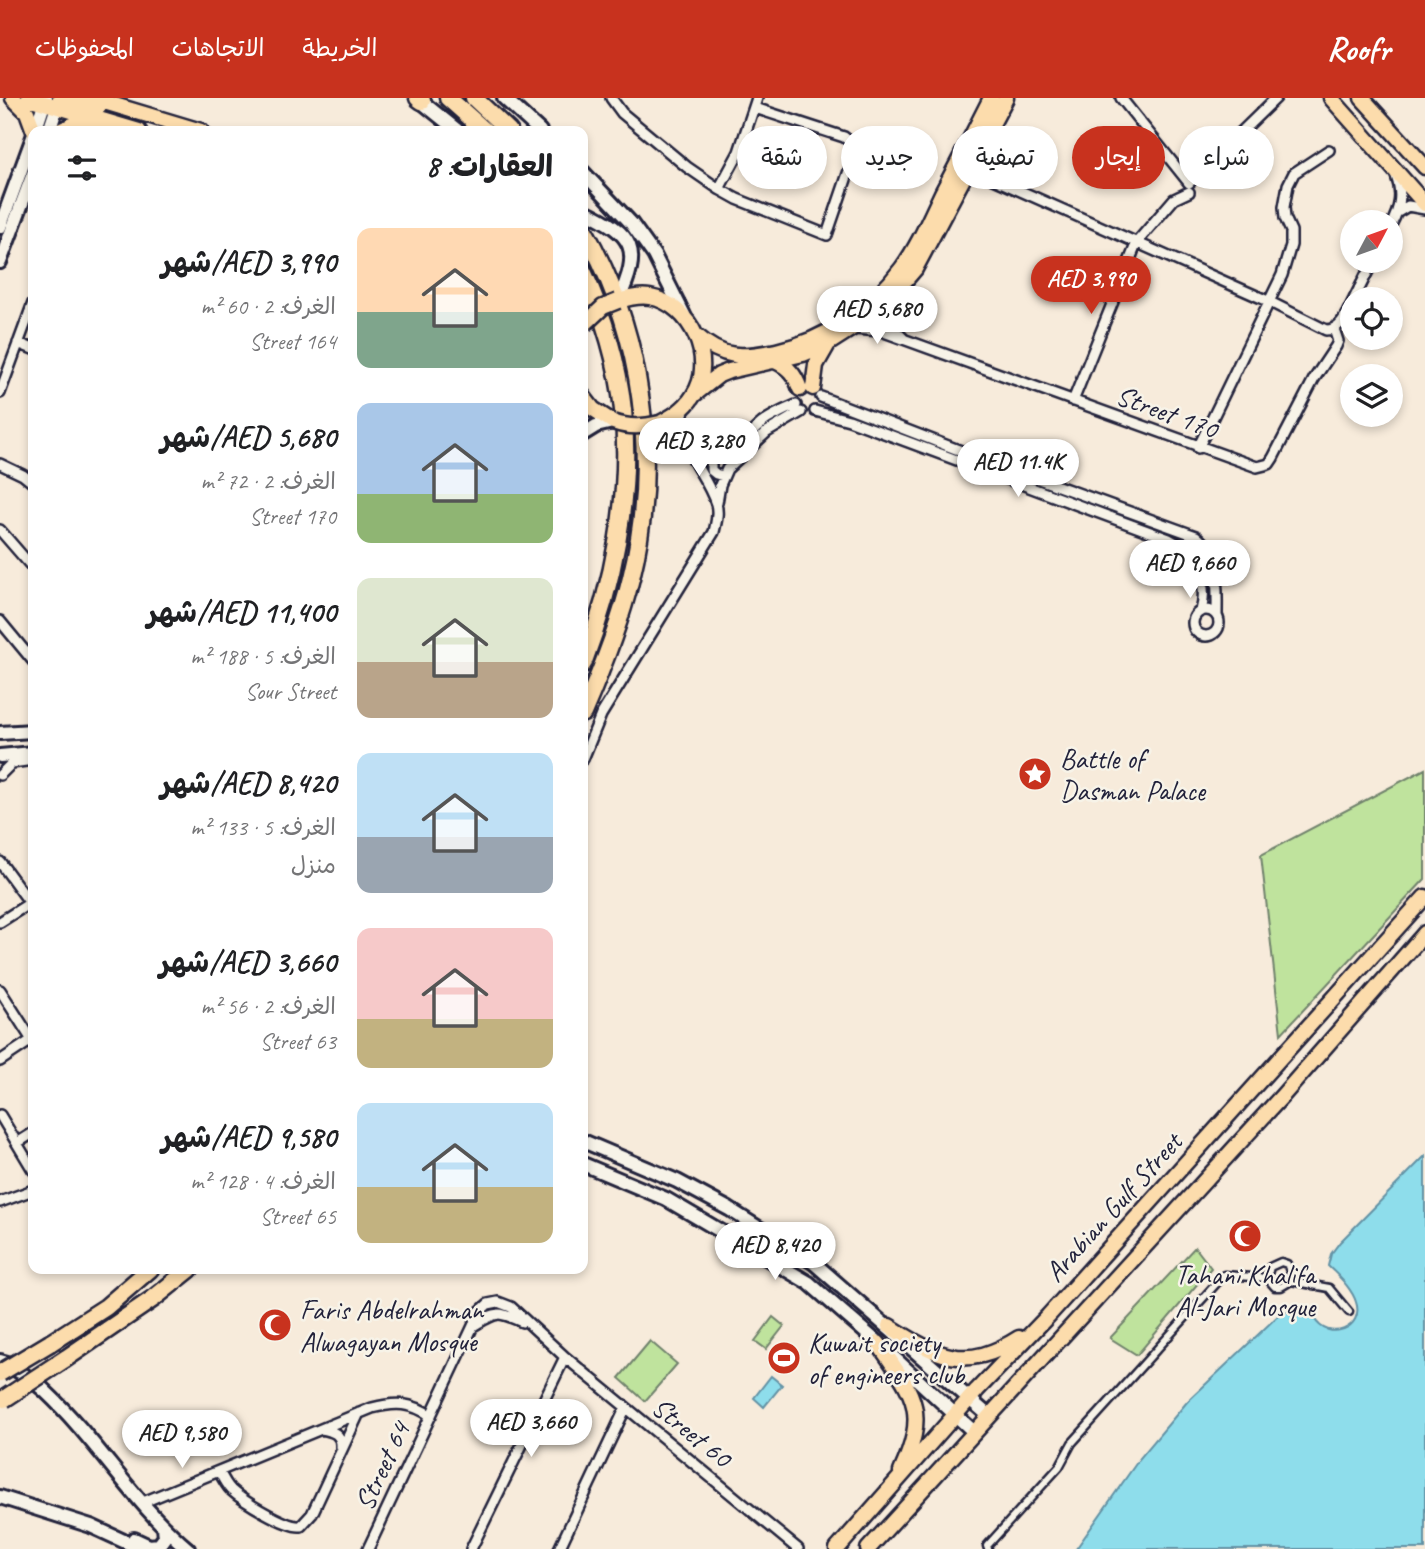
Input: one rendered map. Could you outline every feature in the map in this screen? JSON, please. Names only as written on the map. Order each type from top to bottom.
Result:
[{"type":"highway","points":[[448,98],[479,126]]},
{"type":"highway","points":[[474,98],[504,126]]},
{"type":"highway","points":[[588,237],[604,267],[628,338],[638,385],[644,435],[643,501],[632,576],[607,654],[588,701]]},
{"type":"highway","points":[[588,285],[610,345],[623,410],[625,445],[617,535],[599,623],[588,651]]},
{"type":"highway","points":[[0,1373],[106,1307],[144,1274]]},
{"type":"highway","points":[[2,1400],[154,1298],[184,1274]]},
{"type":"main road","points":[[13,98],[27,112],[32,126]]},
{"type":"main road","points":[[28,98],[122,113],[138,112]]},
{"type":"main road","points":[[91,98],[184,126]]},
{"type":"main road","points":[[696,336],[712,348],[729,355],[763,353],[787,348],[820,335],[858,313],[884,289],[912,252],[991,98]]},
{"type":"main road","points":[[991,126],[1006,98]]},
{"type":"main road","points":[[1331,98],[1425,204]]},
{"type":"main road","points":[[1362,98],[1425,167]]},
{"type":"main road","points":[[419,99],[452,126]]},
{"type":"main road","points":[[508,100],[535,126]]},
{"type":"main road","points":[[37,126],[52,101]]},
{"type":"main road","points":[[52,101],[123,126]]},
{"type":"main road","points":[[50,126],[52,101]]},
{"type":"main road","points":[[73,126],[100,126]]},
{"type":"main road","points":[[0,227],[28,151]]},
{"type":"main road","points":[[588,177],[631,223],[654,255],[696,336],[702,368],[690,400]]},
{"type":"main road","points":[[0,262],[28,187]]},
{"type":"main road","points":[[588,402],[612,422],[644,427],[660,423],[678,413],[719,374],[803,354],[829,343],[852,329],[891,297],[915,269],[958,189]]},
{"type":"main road","points":[[588,212],[618,230],[630,247],[632,256],[629,276],[618,301]]},
{"type":"main road","points":[[588,322],[603,307],[639,296],[660,300],[687,321]]},
{"type":"main road","points":[[588,305],[603,307]]},
{"type":"main road","points":[[811,392],[816,365],[829,343]]},
{"type":"main road","points":[[775,361],[783,365],[811,392]]},
{"type":"main road","points":[[588,432],[596,426],[612,422]]},
{"type":"main road","points":[[0,733],[28,730]]},
{"type":"main road","points":[[0,756],[28,753]]},
{"type":"main road","name":"Arabian Gulf Street","points":[[837,1549],[970,1398],[1418,913],[1425,897]]},
{"type":"main road","name":"Arabian Gulf Street","points":[[867,1549],[1283,1095],[1425,933]]},
{"type":"main road","points":[[588,1142],[677,1181],[729,1209],[814,1263],[989,1416]]},
{"type":"main road","points":[[588,1166],[666,1199],[755,1249],[808,1283],[878,1343],[974,1432]]},
{"type":"main road","points":[[884,1322],[932,1350],[968,1359],[1006,1346],[1048,1316]]},
{"type":"main road","points":[[865,1332],[871,1335],[880,1333],[884,1322]]},
{"type":"main road","points":[[878,1343],[911,1390],[916,1406],[913,1443],[893,1488]]},
{"type":"main road","points":[[0,1361],[7,1363],[45,1391],[144,1506],[188,1549]]},
{"type":"main road","points":[[0,1497],[91,1526],[141,1549]]},
{"type":"main road","points":[[91,1526],[113,1529],[152,1546],[163,1542],[166,1534],[164,1527]]},
{"type":"street","points":[[611,98],[617,108],[652,138],[719,189],[737,199],[827,235],[854,156],[854,145],[844,137],[756,103],[739,152],[719,189]]},
{"type":"street","points":[[1121,98],[1179,175]]},
{"type":"street","points":[[1249,126],[1276,98]]},
{"type":"street","points":[[1198,447],[1282,275],[1291,245],[1292,231],[1285,218],[1287,185],[1294,173],[1329,150]]},
{"type":"street","points":[[1391,164],[1400,187],[1398,210]]},
{"type":"street","points":[[1017,189],[1268,301],[1326,330],[1334,329]]},
{"type":"street","points":[[1073,401],[1137,242],[1174,199],[1188,189]]},
{"type":"street","points":[[1401,210],[1408,206],[1425,209]]},
{"type":"street","points":[[891,297],[889,318],[905,340]]},
{"type":"street","points":[[0,393],[28,316]]},
{"type":"street","name":"Street 170","points":[[852,329],[876,330],[1254,467],[1269,464],[1314,379],[1336,346],[1338,341],[1334,329],[1340,323]]},
{"type":"street","points":[[18,343],[28,347]]},
{"type":"street","points":[[811,392],[820,405],[815,411]]},
{"type":"street","points":[[799,408],[795,397],[811,392],[945,445],[1196,536],[1211,555],[1217,583],[1219,622],[1217,630],[1210,635],[1203,635],[1197,630],[1195,616],[1201,611],[1209,610],[1217,615]]},
{"type":"street","points":[[690,400],[680,423],[687,447],[717,505]]},
{"type":"street","points":[[687,447],[711,458],[730,453],[767,420],[799,408],[849,420],[1174,542],[1184,549],[1197,568],[1204,590],[1201,611]]},
{"type":"street","points":[[588,748],[601,715],[714,532],[717,505],[727,469],[767,432],[799,408]]},
{"type":"street","points":[[711,458],[710,467],[713,473],[723,476]]},
{"type":"street","points":[[0,464],[28,479]]},
{"type":"street","points":[[0,530],[28,562]]},
{"type":"street","points":[[0,621],[28,655]]},
{"type":"street","points":[[0,775],[12,763],[28,761]]},
{"type":"street","points":[[0,862],[28,899]]},
{"type":"street","points":[[0,922],[28,906]]},
{"type":"street","points":[[0,990],[28,1032]]},
{"type":"street","points":[[0,1060],[28,1042]]},
{"type":"street","points":[[0,1115],[28,1162]]},
{"type":"street","points":[[17,1143],[28,1136]]},
{"type":"street","points":[[0,1202],[28,1192]]},
{"type":"street","points":[[1291,1281],[1291,1269],[1281,1262],[1270,1267],[1268,1278],[1275,1287],[1281,1287],[1291,1281],[1329,1287],[1349,1312]]},
{"type":"street","points":[[988,1549],[987,1546],[1059,1467],[1072,1443],[1224,1275],[1268,1278]]},
{"type":"street","name":"Street 64","points":[[368,1549],[480,1310],[493,1303],[507,1305],[526,1323]]},
{"type":"street","name":"Street 60","points":[[526,1323],[798,1549]]},
{"type":"street","points":[[471,1549],[565,1357]]},
{"type":"street","points":[[144,1506],[156,1496],[359,1413],[397,1403],[412,1406],[431,1416]]},
{"type":"street","points":[[559,1549],[626,1407]]},
{"type":"street","points":[[219,1471],[237,1495],[287,1524],[304,1524],[312,1514],[359,1413]]},
{"type":"street","points":[[321,1429],[339,1436],[340,1452]]},
{"type":"street","points":[[0,1505],[17,1502]]},
{"type":"green space","points":[[1425,769],[1425,879],[1281,1034],[1261,855]]},
{"type":"green space","points":[[1195,1247],[1211,1268],[1137,1355],[1110,1338]]},
{"type":"green space","points":[[773,1317],[784,1326],[766,1349],[755,1341]]},
{"type":"green space","points":[[650,1341],[677,1364],[645,1401],[619,1378]]},
{"type":"water","points":[[1425,1156],[1425,1549],[1076,1549],[1140,1458],[1187,1402],[1283,1311],[1314,1318],[1320,1326],[1328,1330],[1336,1331],[1350,1325],[1355,1319],[1356,1302],[1348,1287],[1328,1266],[1331,1254]]},
{"type":"water","points":[[771,1376],[782,1385],[764,1407],[754,1398]]},
{"type":"place","name":"Battle of Dasman Palace","points":[[1035,774]]},
{"type":"place","name":"Tahani Khalifa Al-Jari Mosque","points":[[1245,1236]]},
{"type":"place","name":"Faris Abdelrahman Alwagayan Mosque","points":[[275,1325]]},
{"type":"place","name":"Kuwait society of engineers club","points":[[784,1358]]}]
